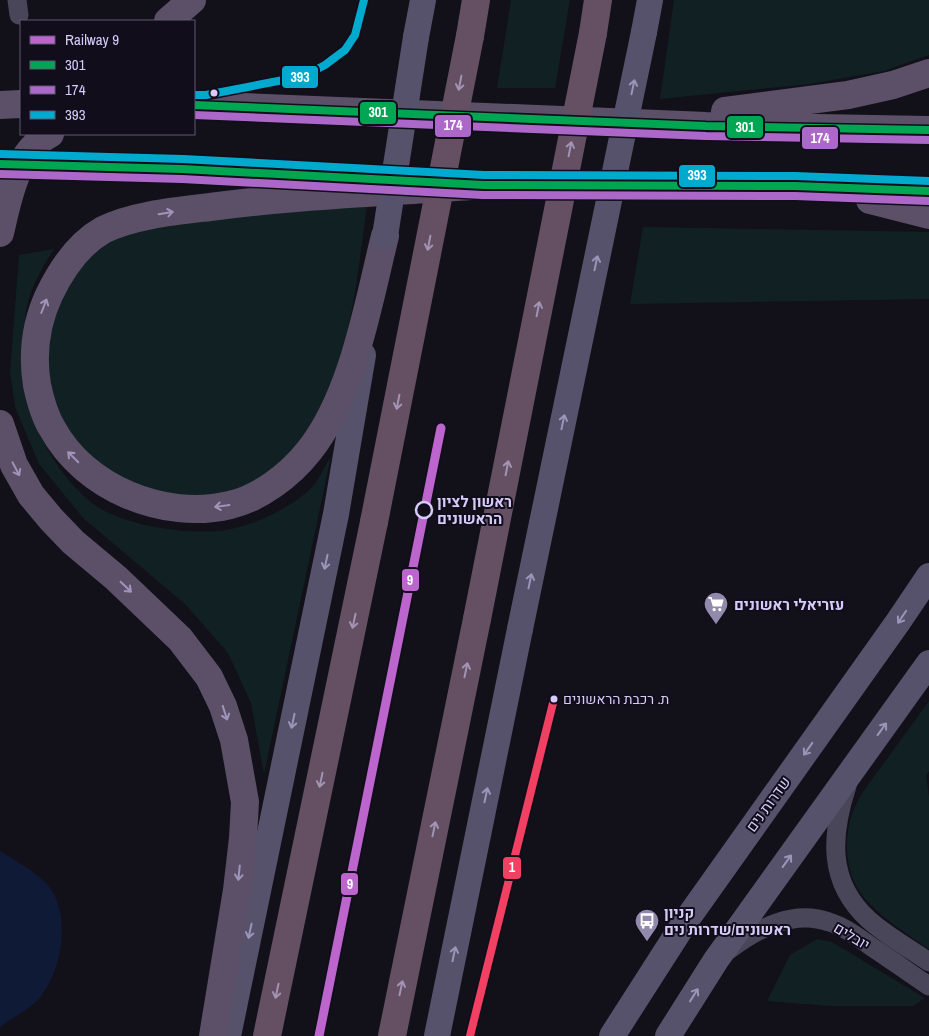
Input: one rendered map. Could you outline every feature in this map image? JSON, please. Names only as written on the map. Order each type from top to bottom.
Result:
[{"type":"highway","points":[[267,1036],[374,522],[476,0]]},
{"type":"highway","points":[[392,1036],[477,619],[598,0]]},
{"type":"main road","points":[[169,20],[192,0]]},
{"type":"main road","points":[[228,1036],[336,514],[423,0]]},
{"type":"main road","points":[[437,1036],[650,0]]},
{"type":"main road","points":[[607,121],[749,109],[819,100],[893,85],[929,73]]},
{"type":"main road","points":[[0,105],[20,104]]},
{"type":"main road","points":[[195,105],[706,126],[929,130]]},
{"type":"main road","points":[[10,164],[49,135]]},
{"type":"main road","points":[[10,164],[182,169],[484,186],[794,186],[929,191]]},
{"type":"main road","points":[[0,233],[8,202],[10,164]]},
{"type":"main road","points":[[384,236],[360,335],[336,407],[310,451],[267,489],[250,498],[229,505],[187,509],[161,505],[128,495],[102,481],[69,454],[51,428],[40,400],[34,368],[36,338],[42,309],[55,282],[75,252],[104,230],[152,215],[255,201],[484,186]]},
{"type":"main road","points":[[794,186],[865,199],[929,215]]},
{"type":"main road","points":[[0,424],[14,466],[31,495],[50,519],[73,542],[116,578],[180,639],[209,677],[223,706],[234,740],[244,802],[243,838],[237,890],[213,1036]]},
{"type":"main road","name":"שדרות נים","points":[[612,1036],[685,922],[929,576]]},
{"type":"main road","points":[[668,1036],[716,960],[929,663]]},
{"type":"street","name":"יובלים","points":[[852,771],[841,804],[835,835],[836,856],[842,880],[853,902],[870,921],[929,962]]},
{"type":"street","name":"יובלים","points":[[716,960],[747,938],[769,926],[792,919],[815,918],[828,921],[853,934],[929,986]]},
{"type":"shaded area","points":[[511,0],[570,0],[555,88],[497,88]]},
{"type":"shaded area","points":[[674,0],[929,0],[929,55],[884,71],[810,84],[660,99]]},
{"type":"shaded area","points":[[367,206],[351,314],[334,377],[325,400],[301,442],[267,472],[252,482],[218,494],[201,496],[183,495],[144,487],[126,480],[108,470],[77,443],[64,424],[49,382],[47,361],[48,339],[61,297],[73,277],[96,250],[109,242],[129,234],[181,221]]},
{"type":"shaded area","points":[[643,227],[929,232],[929,299],[630,304]]},
{"type":"shaded area","points":[[54,249],[33,286],[26,311],[25,375],[27,393],[38,429],[55,462],[78,491],[92,503],[121,518],[159,528],[198,532],[231,529],[263,519],[294,502],[314,485],[331,456],[264,774],[251,703],[228,653],[185,604],[84,519],[39,464],[15,407],[10,371],[19,255]]},
{"type":"shaded area","points":[[929,701],[929,771],[926,775],[929,797],[929,949],[883,916],[861,894],[855,884],[848,861],[847,837],[852,814],[858,800]]},
{"type":"shaded area","points":[[817,939],[832,942],[925,998],[913,1006],[829,1006],[767,1001],[790,955]]},
{"type":"water","points":[[0,851],[30,870],[50,887],[59,906],[62,935],[57,964],[46,990],[34,1004],[0,1027]]},
{"type":"rail line","name":"9","points":[[319,1036],[441,428]]},
{"type":"transit line","name":"393","points":[[195,95],[206,95],[304,76],[325,65],[345,50],[355,35],[364,0]]},
{"type":"transit line","name":"301","points":[[195,105],[706,126],[929,130]]},
{"type":"transit line","name":"174","points":[[195,115],[706,136],[929,140]]},
{"type":"transit line","name":"393","points":[[0,154],[183,159],[484,175],[795,176],[929,181]]},
{"type":"transit line","name":"301","points":[[0,164],[182,169],[484,185],[795,186],[929,191]]},
{"type":"transit line","name":"174","points":[[0,174],[182,179],[483,195],[795,196],[929,201]]},
{"type":"transit line","name":"1","points":[[470,1036],[554,699]]},
{"type":"place","name":"ראשון לציון הראשונים","points":[[424,510]]},
{"type":"place","name":"עזריאלי ראשונים","points":[[716,625]]},
{"type":"place","name":"ת. רכבת הראשונים","points":[[554,699]]},
{"type":"place","name":"קניון ראשונים/שדרות נים","points":[[647,942]]}]
